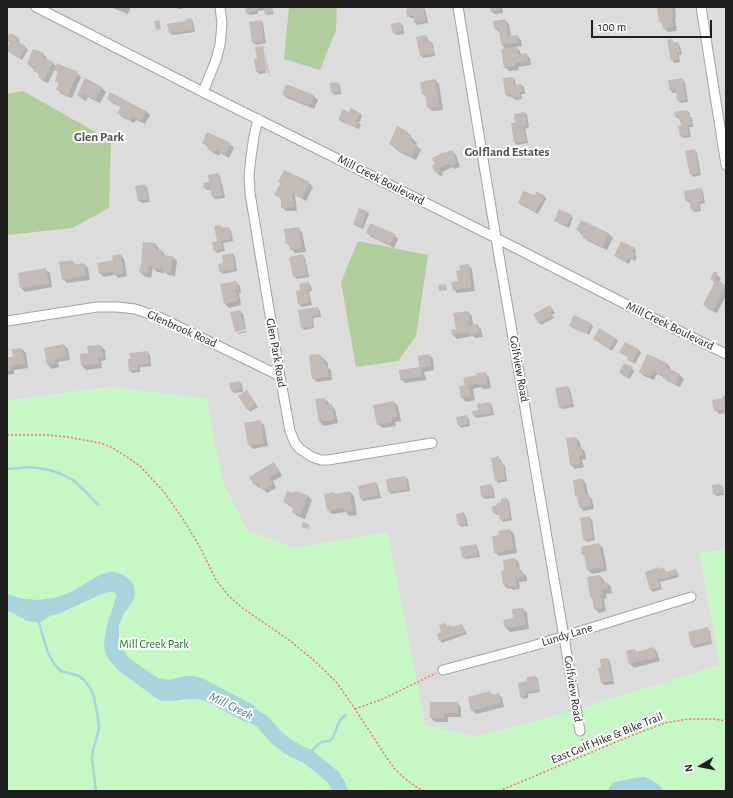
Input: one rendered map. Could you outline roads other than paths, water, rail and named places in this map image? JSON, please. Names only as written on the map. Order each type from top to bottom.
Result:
[{"type":"street","name":"Mill Creek Boulevard","points":[[36,7],[726,354]]},
{"type":"street","points":[[203,92],[216,60],[220,45],[222,23],[220,7]]},
{"type":"street","name":"Golfview Road","points":[[458,7],[580,731]]},
{"type":"street","points":[[700,7],[726,165]]},
{"type":"street","name":"Glen Park Road","points":[[258,119],[251,157],[249,176],[250,194],[280,376],[290,431],[293,439],[300,449],[312,458],[321,460],[432,443]]},
{"type":"street","name":"Glenbrook Road","points":[[7,321],[97,307],[135,309],[161,318],[280,376]]},
{"type":"street","name":"Lundy Lane","points":[[443,670],[514,651],[691,597]]},
{"type":"water","points":[[115,572],[123,575],[130,580],[134,586],[134,599],[123,615],[119,626],[119,639],[122,649],[130,659],[158,678],[168,680],[185,676],[194,676],[202,678],[255,706],[245,722],[210,703],[199,699],[162,701],[118,670],[110,661],[105,652],[104,642],[107,625],[116,597],[116,594],[113,592],[99,595],[61,613],[50,616],[41,622],[27,621],[7,611],[7,594],[24,599],[38,600],[54,598],[73,591],[100,575]]},
{"type":"waterway","points":[[7,469],[31,467],[50,470],[61,474],[73,480],[98,505]]},
{"type":"waterway","points":[[38,620],[48,653],[54,664],[61,671],[79,676],[84,680],[91,689],[94,697],[99,727],[92,759],[96,791]]},
{"type":"waterway","name":"Mill Creek","points":[[232,705],[262,721],[276,737],[288,747],[310,758],[333,777],[340,791]]},
{"type":"waterway","points":[[306,756],[322,742],[332,739],[340,720],[346,715]]},
{"type":"waterway","name":"Mill Creek","points":[[616,791],[617,789],[643,784],[655,791]]},
{"type":"district","name":"Glen Park","points":[[99,137]]},
{"type":"district","name":"Golfland Estates","points":[[507,152]]},
{"type":"park label","name":"Mill Creek Park","points":[[154,644]]}]
